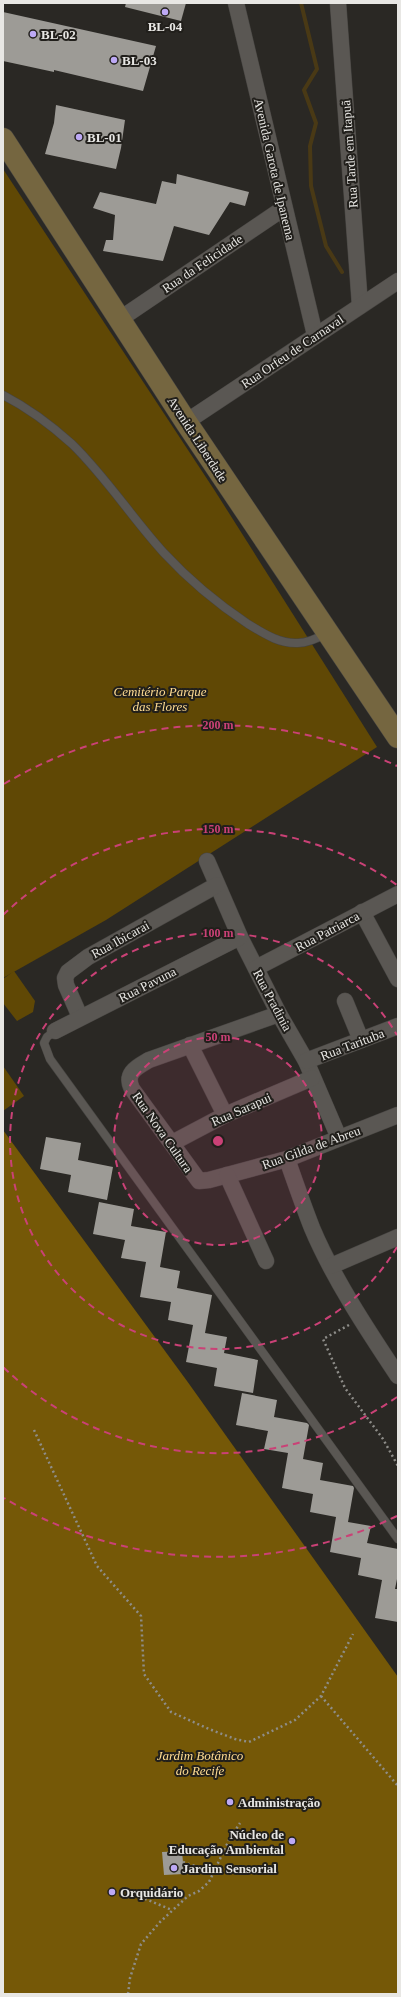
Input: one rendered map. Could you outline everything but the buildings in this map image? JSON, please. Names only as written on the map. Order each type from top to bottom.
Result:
[{"type":"main road","name":"Avenida Liberdade","points":[[3,139],[186,422],[398,737]]},
{"type":"street","name":"Avenida Garota de Ipanema","points":[[236,3],[315,335]]},
{"type":"street","name":"Rua Tarde em Itapuã","points":[[338,3],[360,306]]},
{"type":"street","name":"Rua da Felicidade","points":[[120,319],[284,208]]},
{"type":"street","name":"Rua Orfeu de Carnaval","points":[[186,422],[398,281]]},
{"type":"street","name":"Rua Pradinia","points":[[206,861],[240,937],[279,1014],[306,1061],[339,1138]]},
{"type":"street","name":"Rua Ibicarai","points":[[80,1017],[66,985],[65,978],[71,969],[88,957],[217,885]]},
{"type":"street","name":"Rua Patriarca","points":[[256,968],[398,894]]},
{"type":"street","points":[[362,912],[398,979]]},
{"type":"street","name":"Rua Pavuna","points":[[55,1031],[240,937]]},
{"type":"street","points":[[345,1001],[361,1040]]},
{"type":"street","points":[[225,1115],[190,1045],[279,1014]]},
{"type":"street","name":"Rua Tarituba","points":[[306,1061],[398,1026]]},
{"type":"street","name":"Rua Nova Cultura","points":[[190,1045],[149,1060],[136,1068],[130,1074],[129,1082],[139,1099],[172,1142],[188,1169],[199,1181]]},
{"type":"street","name":"Rua Sarapui","points":[[172,1142],[225,1115],[312,1078]]},
{"type":"street","name":"Rua Gilda de Abreu","points":[[199,1181],[287,1159],[398,1115]]},
{"type":"street","points":[[287,1159],[312,1228],[331,1266],[398,1376]]},
{"type":"street","points":[[227,1175],[266,1261]]},
{"type":"street","points":[[331,1266],[398,1237]]},
{"type":"lane","points":[[3,395],[47,422],[73,445],[165,554],[203,590],[239,618],[265,635],[282,642],[299,643],[314,639],[327,633]]},
{"type":"lane","points":[[55,1031],[47,1037],[44,1043],[50,1059],[398,1539]]},
{"type":"path","points":[[362,1318],[323,1339],[345,1388],[383,1439],[398,1466]]},
{"type":"path","points":[[34,1430],[97,1566],[141,1616],[144,1674],[171,1712],[228,1736],[249,1742],[295,1720],[321,1696],[353,1634]]},
{"type":"path","points":[[321,1696],[398,1786]]},
{"type":"path","points":[[128,1994],[130,1978],[141,1944],[172,1910],[188,1896],[199,1890],[208,1882],[212,1872],[240,1823]]},
{"type":"path","points":[[183,1862],[212,1872]]},
{"type":"path","points":[[131,1893],[172,1910]]},
{"type":"green space","name":"Cemitério Parque das Flores","points":[[3,169],[215,491],[377,747],[106,920],[3,978]]},
{"type":"green space","points":[[14,971],[35,1001],[33,1012],[17,1021],[3,1003],[3,979]]},
{"type":"green space","points":[[3,1066],[24,1096],[3,1111]]},
{"type":"green space","name":"Jardim Botânico do Recife","points":[[3,1130],[187,1381],[398,1677],[398,1994],[3,1994]]},
{"type":"waterway","points":[[301,3],[317,69],[304,90],[316,123],[310,146],[311,186],[326,246],[342,272]]},
{"type":"place","name":"BL-04","points":[[165,12]]},
{"type":"place","name":"BL-02","points":[[33,34]]},
{"type":"place","name":"BL-03","points":[[114,60]]},
{"type":"place","name":"BL-01","points":[[79,137]]},
{"type":"place","name":"Administração","points":[[230,1802]]},
{"type":"place","name":"Núcleo de Educação Ambiental","points":[[292,1841]]},
{"type":"place","name":"Jardim Sensorial","points":[[174,1868]]},
{"type":"place","name":"Orquidário","points":[[112,1892]]}]
